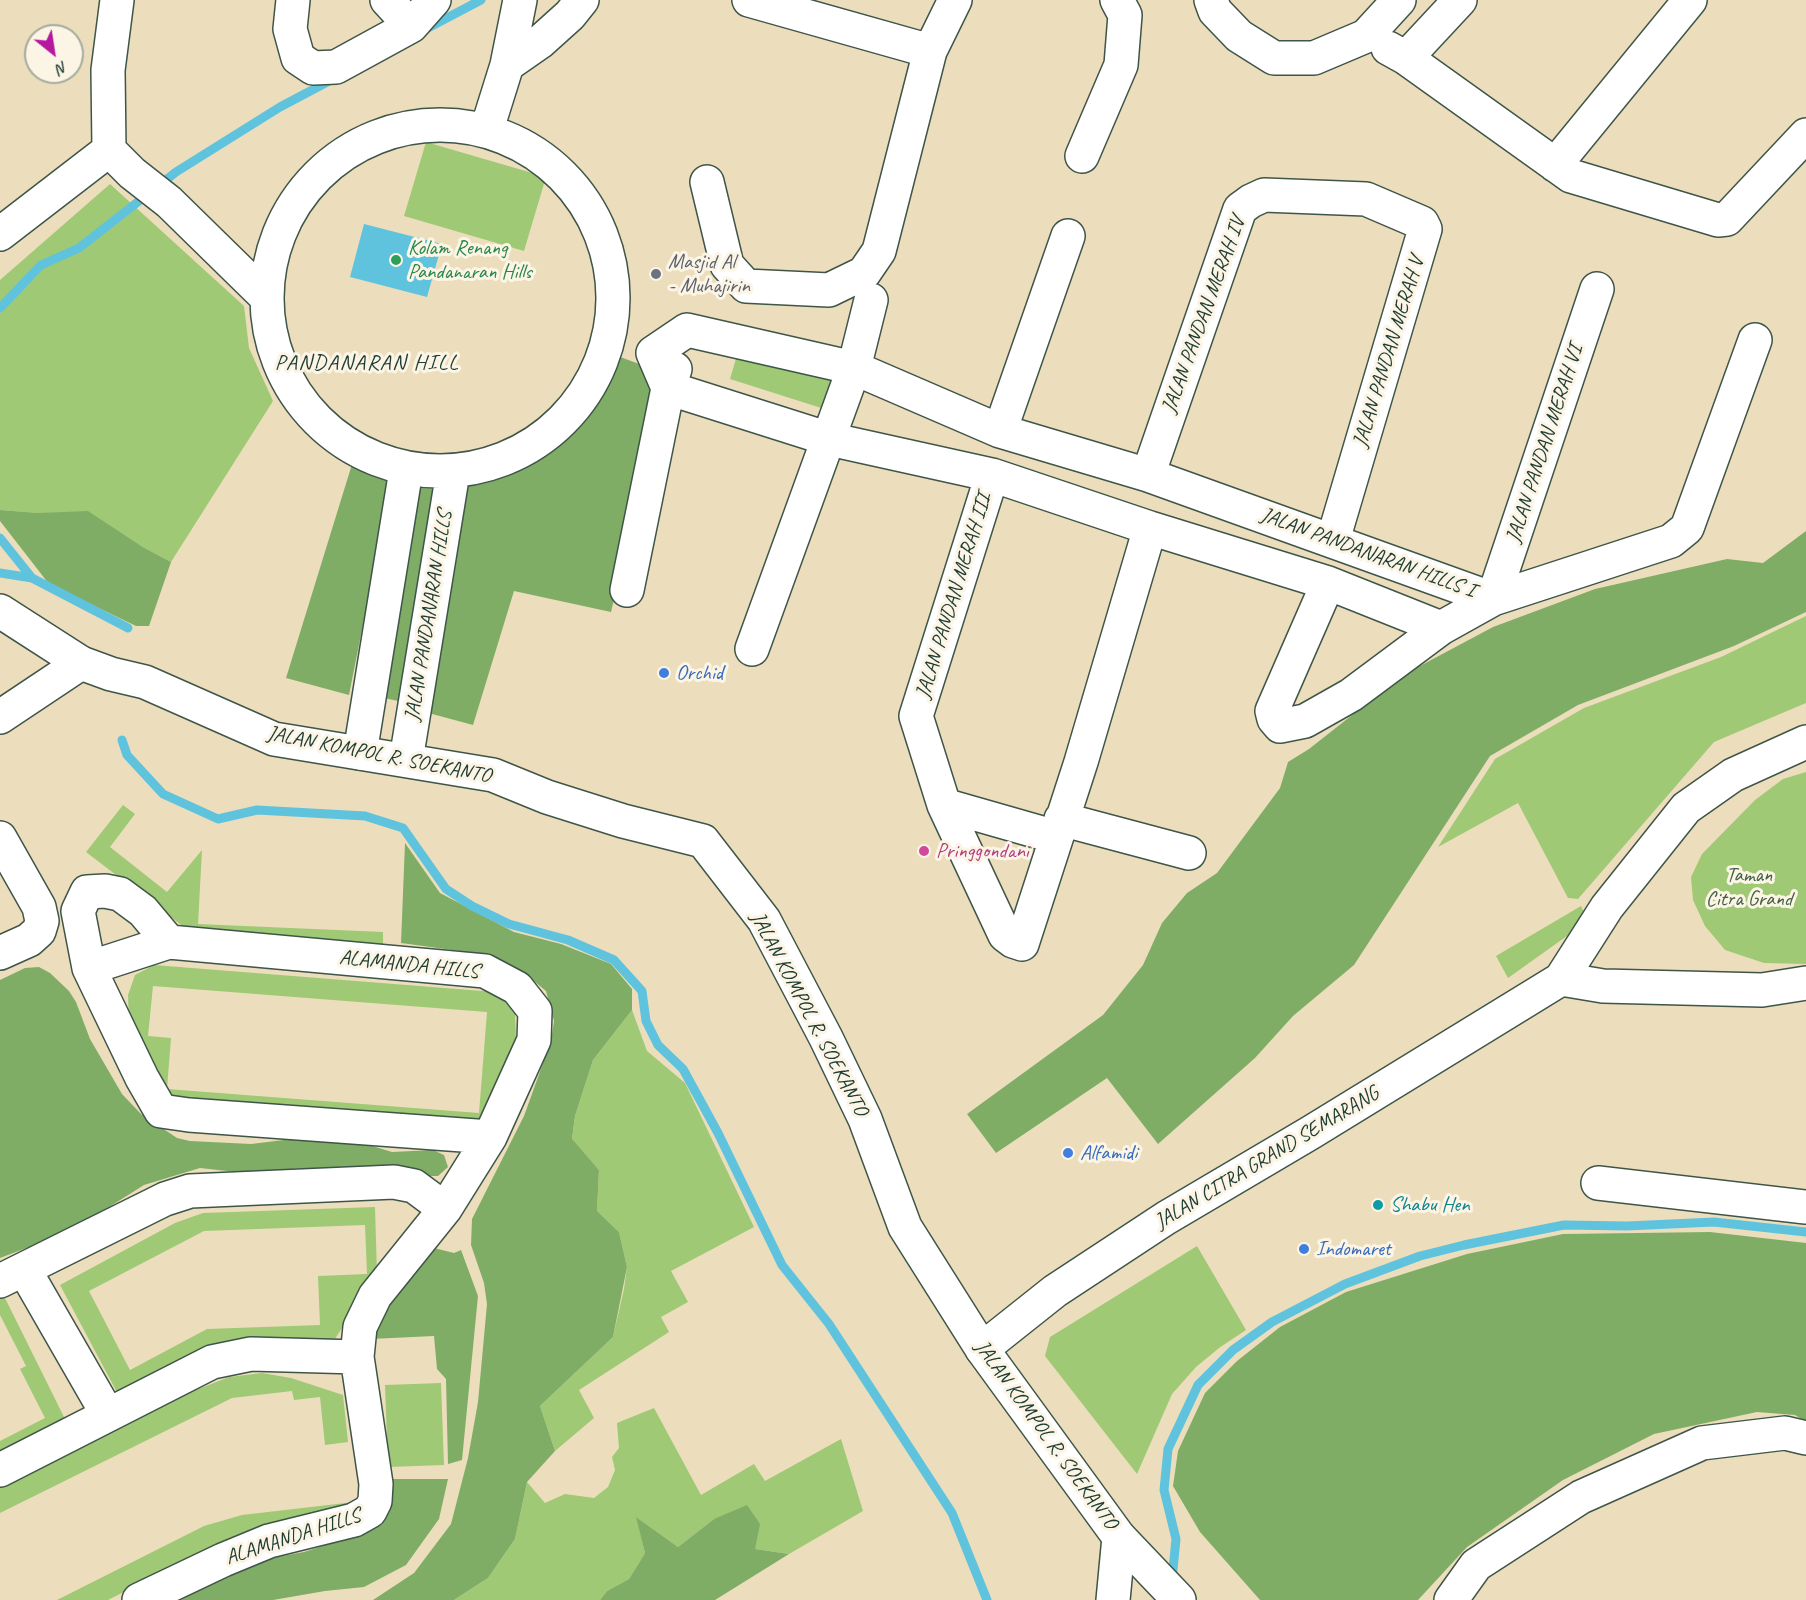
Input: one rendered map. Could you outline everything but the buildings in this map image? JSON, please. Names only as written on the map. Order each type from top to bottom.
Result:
[{"type":"street","points":[[117,0],[108,70],[109,150],[132,173],[169,202],[264,295]]},
{"type":"street","points":[[293,0],[290,29],[298,58],[313,68],[336,67],[411,26],[434,0]]},
{"type":"street","points":[[387,0],[411,26]]},
{"type":"street","points":[[487,129],[507,66],[520,0]]},
{"type":"street","points":[[507,66],[540,42],[570,15],[582,0]]},
{"type":"street","points":[[749,0],[930,51]]},
{"type":"street","points":[[707,182],[727,265],[746,286],[829,290],[864,273],[879,251],[930,51],[955,0]]},
{"type":"street","points":[[1082,156],[1121,65],[1125,15],[1117,0]]},
{"type":"street","points":[[1210,0],[1215,11],[1239,36],[1274,58],[1314,58],[1366,36],[1399,0]]},
{"type":"street","points":[[1406,58],[1460,0]]},
{"type":"street","points":[[1555,165],[1690,0]]},
{"type":"street","points":[[1366,36],[1406,58],[1570,176],[1722,220],[1727,219],[1806,135]]},
{"type":"street","points":[[408,126],[487,129],[538,152],[578,189],[605,237],[615,291],[608,346],[596,376],[565,420],[523,452],[453,472],[406,470],[334,439],[284,380],[268,339],[264,295],[283,218],[335,158],[408,126]]},
{"type":"street","points":[[0,234],[109,150]]},
{"type":"street","name":"JALAN PANDAN MERAH IV","points":[[1148,475],[1240,209],[1264,195],[1366,199]]},
{"type":"street","name":"JALAN PANDAN MERAH V","points":[[1333,540],[1425,230],[1422,223],[1366,199]]},
{"type":"street","points":[[1000,431],[1068,236]]},
{"type":"street","name":"JALAN PANDAN MERAH VI","points":[[1493,598],[1597,289]]},
{"type":"street","points":[[752,649],[854,368],[871,300]]},
{"type":"street","points":[[608,346],[653,353],[687,330]]},
{"type":"street","points":[[627,590],[669,388],[687,330]]},
{"type":"street","name":"JALAN PANDANARAN HILLS I","points":[[687,330],[854,368],[1000,431],[1148,475],[1493,598]]},
{"type":"street","points":[[1493,598],[1671,541],[1687,528],[1755,340]]},
{"type":"street","points":[[653,353],[669,388]]},
{"type":"street","name":"JALAN PANDANARAN HILLS I","points":[[669,388],[829,439],[992,475],[1150,528],[1328,583],[1441,628],[1493,598]]},
{"type":"street","points":[[360,753],[406,470]]},
{"type":"street","name":"JALAN PANDANARAN HILLS","points":[[406,760],[453,472]]},
{"type":"street","name":"JALAN PANDAN MERAH III","points":[[944,805],[916,716],[992,475]]},
{"type":"street","points":[[944,805],[1005,935],[1022,944],[1081,762],[1150,528]]},
{"type":"street","points":[[1328,583],[1272,711],[1274,719],[1280,726],[1305,721],[1351,695],[1441,628]]},
{"type":"street","name":"JALAN KOMPOL R. SOEKANTO","points":[[0,611],[81,663],[111,674],[145,682],[274,738],[493,775],[547,797],[612,818],[703,841],[764,920],[826,1038],[865,1119],[905,1227],[981,1349],[1119,1537],[1168,1589]]},
{"type":"street","points":[[0,717],[81,663]]},
{"type":"street","name":"JALAN CITRA GRAND SEMARANG","points":[[981,1349],[1055,1291],[1166,1218],[1310,1133],[1561,979],[1607,907],[1686,808],[1733,775],[1806,742]]},
{"type":"street","points":[[944,805],[1189,853]]},
{"type":"street","points":[[0,838],[39,907],[42,921],[39,931],[29,940],[0,953]]},
{"type":"street","points":[[169,942],[142,911],[120,894],[105,891],[87,892],[78,911],[88,968],[142,1078],[161,1111],[490,1137]]},
{"type":"street","name":"ALAMANDA HILLS","points":[[88,968],[169,942],[485,971],[517,988],[535,1011],[534,1040],[490,1137],[445,1209],[375,1296],[360,1327],[357,1357],[376,1484],[375,1501],[370,1511],[354,1521],[269,1541],[139,1600]]},
{"type":"street","points":[[1561,979],[1603,986],[1762,990],[1806,983]]},
{"type":"street","points":[[108,1415],[12,1275],[165,1199],[190,1191],[394,1182],[414,1186],[445,1209]]},
{"type":"street","points":[[1598,1183],[1806,1207]]},
{"type":"street","points":[[0,1470],[213,1362],[251,1354],[357,1357]]},
{"type":"street","points":[[1451,1600],[1476,1565],[1581,1497],[1702,1443],[1785,1433],[1806,1438]]},
{"type":"street","points":[[1113,1600],[1119,1537]]},
{"type":"green space","points":[[426,142],[546,177],[524,251],[404,216]]},
{"type":"green space","points":[[110,184],[244,306],[249,348],[273,401],[171,562],[141,546],[39,513],[0,510],[0,280]]},
{"type":"green space","points":[[740,345],[848,379],[837,413],[730,379]]},
{"type":"green space","points":[[612,354],[642,365],[660,402],[611,612],[514,591],[473,725],[421,711],[464,478],[527,456],[569,428],[590,403]]},
{"type":"green space","points":[[353,461],[392,478],[349,695],[286,678]]},
{"type":"green space","points":[[418,484],[439,488],[408,703],[374,696]]},
{"type":"green space","points":[[0,510],[39,513],[88,511],[141,546],[171,562],[149,626],[136,626],[49,584],[0,521]]},
{"type":"green space","points":[[1806,531],[1806,612],[1734,646],[1578,705],[1490,756],[1354,965],[1293,1016],[1255,1058],[1158,1144],[1107,1078],[996,1153],[967,1114],[1103,1015],[1143,965],[1162,923],[1187,893],[1217,873],[1280,788],[1288,762],[1309,749],[1403,675],[1493,627],[1595,589],[1727,559],[1763,563]]},
{"type":"green space","points":[[1806,616],[1806,703],[1714,742],[1578,899],[1568,898],[1518,803],[1438,847],[1495,759],[1584,708],[1721,657]]},
{"type":"green space","name":"Taman Citra Grand","points":[[1806,772],[1806,964],[1764,963],[1725,950],[1705,926],[1693,900],[1691,877],[1702,854],[1755,800],[1783,779]]},
{"type":"green space","points":[[123,805],[135,814],[110,847],[167,892],[202,850],[198,924],[383,932],[383,946],[197,937],[86,852]]},
{"type":"green space","points":[[405,843],[440,893],[514,932],[561,944],[611,964],[632,989],[632,1010],[593,1060],[575,1116],[572,1139],[599,1170],[597,1211],[619,1232],[627,1267],[613,1337],[540,1406],[555,1451],[527,1482],[515,1539],[488,1578],[454,1600],[373,1600],[414,1573],[451,1524],[468,1458],[478,1402],[487,1304],[484,1283],[471,1245],[472,1219],[524,1116],[551,1041],[554,1021],[546,991],[524,973],[489,955],[401,943]]},
{"type":"green space","points":[[1581,906],[1588,921],[1508,978],[1496,956]]},
{"type":"green space","points":[[154,965],[495,992],[507,997],[515,1012],[516,1038],[506,1080],[483,1129],[165,1103],[129,1023],[128,995],[135,975]],"holes":[[[153,986],[487,1012],[479,1113],[167,1089],[171,1038],[148,1036]]]},
{"type":"green space","points":[[39,967],[50,973],[69,991],[76,1002],[90,1039],[122,1094],[141,1114],[177,1138],[190,1141],[251,1144],[300,1138],[359,1142],[392,1152],[433,1150],[444,1155],[448,1167],[438,1176],[425,1176],[414,1168],[374,1166],[360,1168],[347,1166],[319,1171],[305,1168],[291,1169],[279,1174],[263,1175],[200,1168],[144,1185],[71,1231],[0,1258],[0,980],[25,968]]},
{"type":"green space","points":[[632,1010],[647,1051],[685,1083],[754,1227],[671,1271],[688,1302],[661,1317],[669,1332],[579,1390],[594,1418],[555,1451],[540,1406],[613,1337],[624,1289],[627,1267],[619,1232],[597,1211],[599,1170],[572,1140],[575,1116],[593,1060]]},
{"type":"green space","points":[[375,1207],[377,1274],[333,1342],[120,1398],[60,1285],[175,1223],[203,1213]],"holes":[[[365,1225],[367,1274],[318,1276],[320,1325],[207,1329],[130,1370],[89,1291],[204,1231]]]},
{"type":"green space","points":[[1710,1232],[1806,1243],[1806,1422],[1795,1415],[1757,1412],[1654,1434],[1563,1480],[1467,1547],[1418,1600],[1260,1600],[1200,1532],[1173,1486],[1178,1451],[1205,1393],[1237,1361],[1280,1327],[1346,1292],[1467,1254],[1563,1234]]},
{"type":"green space","points":[[1197,1246],[1246,1330],[1196,1367],[1172,1394],[1137,1474],[1045,1356],[1050,1337]]},
{"type":"green space","points":[[430,1247],[454,1253],[461,1250],[478,1296],[462,1460],[448,1464],[446,1379],[437,1369],[434,1336],[371,1339],[379,1307]]},
{"type":"green space","points":[[3,1294],[66,1421],[0,1454],[0,1441],[45,1418],[20,1369],[26,1366],[0,1315],[0,1296]]},
{"type":"green space","points":[[262,1373],[291,1378],[343,1395],[348,1442],[325,1445],[320,1397],[294,1400],[292,1391],[232,1398],[0,1513],[0,1488],[191,1392],[229,1377]]},
{"type":"green space","points":[[441,1383],[444,1465],[388,1467],[385,1385]]},
{"type":"green space","points":[[654,1408],[701,1495],[754,1464],[765,1481],[841,1439],[863,1511],[789,1554],[755,1549],[714,1519],[678,1547],[637,1518],[645,1553],[629,1579],[607,1591],[600,1600],[454,1600],[488,1578],[515,1539],[527,1482],[545,1503],[565,1494],[594,1498],[608,1487],[615,1470],[612,1457],[619,1448],[617,1423]]},
{"type":"green space","points":[[391,1479],[448,1479],[439,1519],[406,1565],[364,1587],[273,1600],[181,1600],[255,1561],[304,1552],[354,1536]]},
{"type":"green space","points":[[354,1502],[356,1511],[214,1546],[108,1600],[57,1600],[204,1526],[242,1515]]},
{"type":"green space","points":[[747,1505],[760,1524],[755,1549],[789,1554],[715,1600],[600,1600],[607,1591],[629,1579],[645,1553],[636,1517],[678,1547],[714,1519]]},
{"type":"water","name":"Kolam Renang Pandanaran Hills","points":[[364,224],[442,244],[427,297],[350,277]]},
{"type":"waterway","points":[[424,30],[481,0]]},
{"type":"waterway","points":[[0,308],[41,265],[79,248],[176,172],[280,107],[333,79]]},
{"type":"waterway","points":[[0,538],[32,578],[128,628]]},
{"type":"waterway","points":[[0,573],[32,578]]},
{"type":"waterway","points":[[122,740],[127,755],[163,794],[218,819],[257,810],[365,816],[403,828],[446,889],[472,906],[509,924],[568,940],[614,960],[642,991],[646,1021],[658,1045],[683,1069],[718,1133],[782,1265],[829,1324],[952,1513],[987,1600]]},
{"type":"waterway","points":[[1172,1580],[1176,1539],[1164,1490],[1168,1449],[1198,1385],[1233,1350],[1272,1322],[1345,1284],[1420,1256],[1564,1225],[1627,1226],[1714,1222],[1806,1232]]},
{"type":"place","name":"Kolam Renang Pandanaran Hills","points":[[396,260]]},
{"type":"place","name":"Masjid Al - Muhajirin","points":[[656,274]]},
{"type":"place","name":"Orchid","points":[[664,673]]},
{"type":"place","name":"Pringgondani","points":[[924,851]]},
{"type":"place","name":"Alfamidi","points":[[1068,1153]]},
{"type":"place","name":"Shabu Hen","points":[[1378,1205]]},
{"type":"place","name":"Indomaret","points":[[1304,1249]]},
{"type":"district","name":"PANDANARAN HILL","points":[[367,363]]}]
